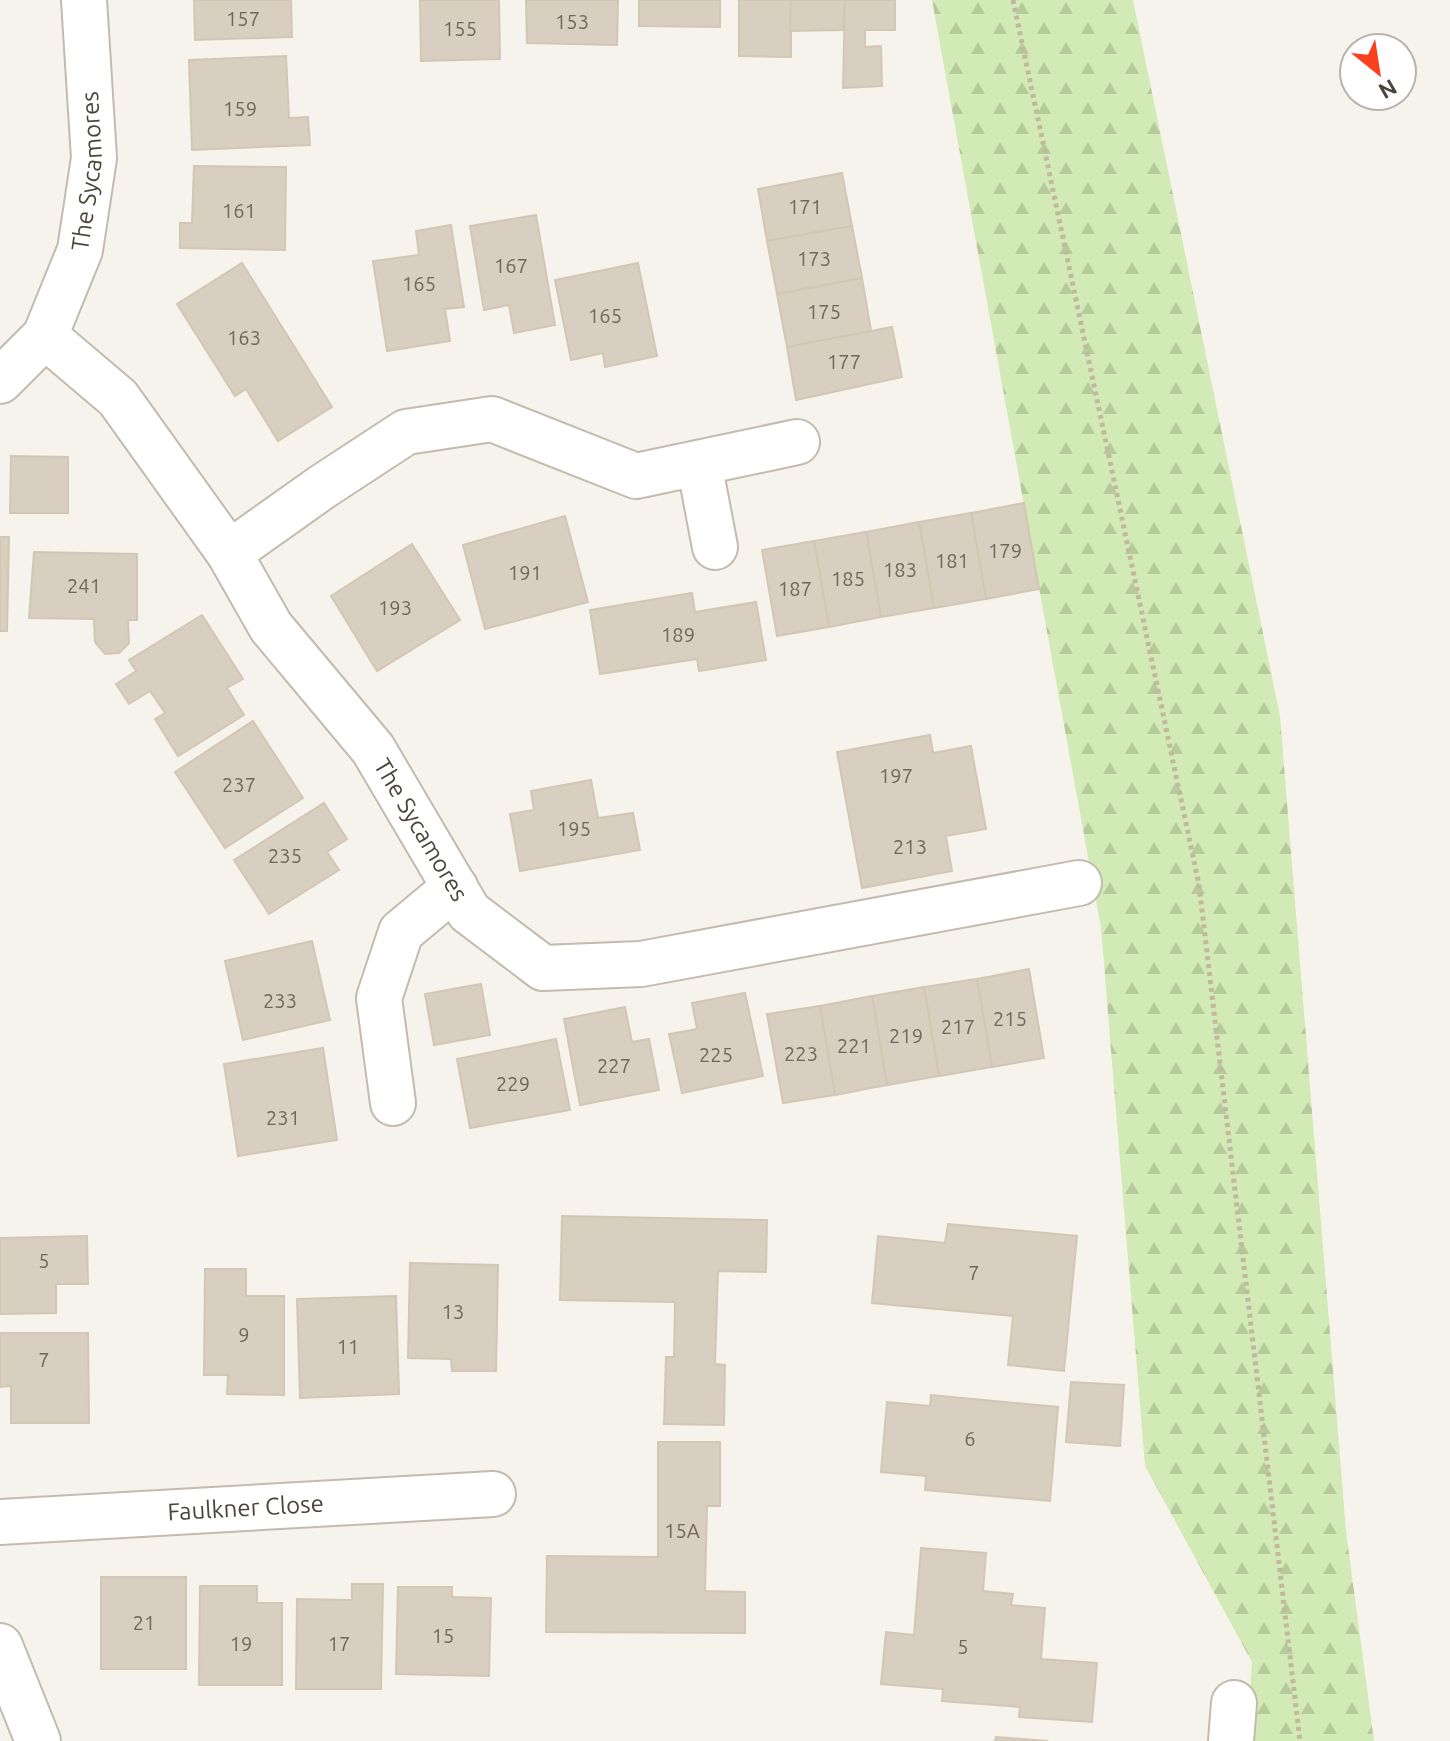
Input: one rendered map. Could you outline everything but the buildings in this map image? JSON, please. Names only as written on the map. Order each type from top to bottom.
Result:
[{"type":"street","name":"The Sycamores","points":[[0,381],[45,336],[80,250],[94,158],[84,0]]},
{"type":"street","name":"The Sycamores","points":[[45,336],[118,398],[229,553],[271,627],[373,749],[469,912],[543,968],[641,964],[1079,883]]},
{"type":"street","points":[[229,553],[406,432],[492,419],[636,476],[797,442]]},
{"type":"street","points":[[699,463],[715,547]]},
{"type":"street","points":[[393,1103],[379,998],[401,932],[455,887]]},
{"type":"street","name":"Faulkner Close","points":[[0,1522],[493,1494]]},
{"type":"street","points":[[0,1646],[38,1741]]},
{"type":"path","points":[[1013,0],[1199,885],[1300,1741]]},
{"type":"green space","points":[[932,0],[1133,0],[1280,716],[1346,1531],[1374,1741],[1247,1741],[1252,1662],[1145,1466],[1101,928]]}]
